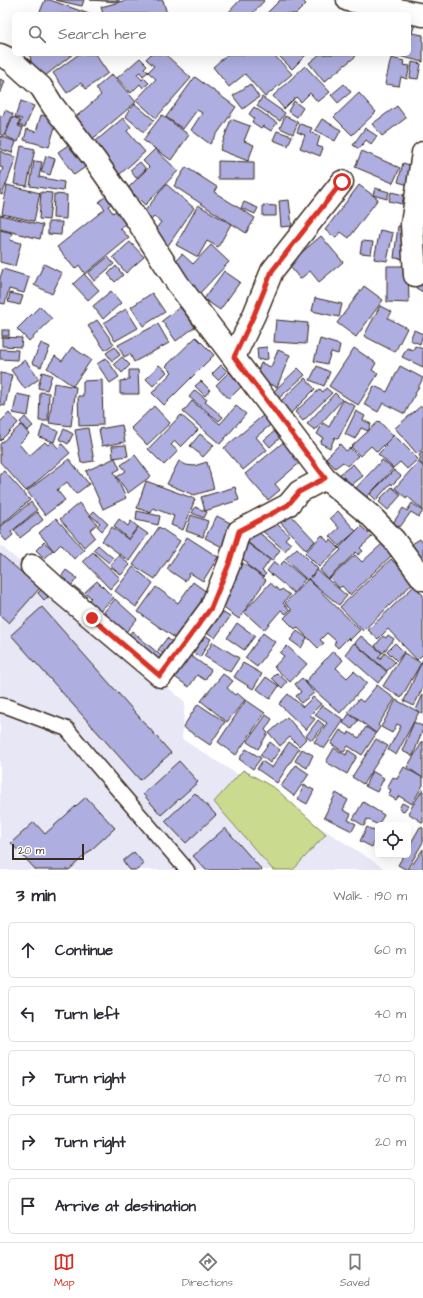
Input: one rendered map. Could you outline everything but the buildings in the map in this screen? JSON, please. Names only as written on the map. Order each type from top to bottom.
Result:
[{"type":"street","points":[[348,0],[408,12]]},
{"type":"street","points":[[411,13],[423,15]]},
{"type":"street","points":[[0,55],[11,60],[41,87],[53,106],[95,160],[138,220],[178,284],[325,478],[371,516],[394,540],[423,579]]},
{"type":"street","points":[[415,275],[412,224],[422,167]]},
{"type":"street","points":[[234,357],[254,315],[272,271],[342,182]]},
{"type":"street","points":[[32,566],[160,676],[211,608],[229,564],[239,531],[288,505],[299,492],[325,478]]},
{"type":"lane","points":[[0,705],[67,729],[187,870]]},
{"type":"shaded area","points":[[0,545],[185,702],[182,739],[387,870],[0,870]]},
{"type":"green space","points":[[243,770],[276,789],[326,834],[293,870],[273,870],[214,802]]},
{"type":"route","points":[[92,618],[160,676],[211,608],[229,564],[239,531],[288,505],[299,492],[325,478],[234,357],[254,315],[272,271],[342,182]]}]
